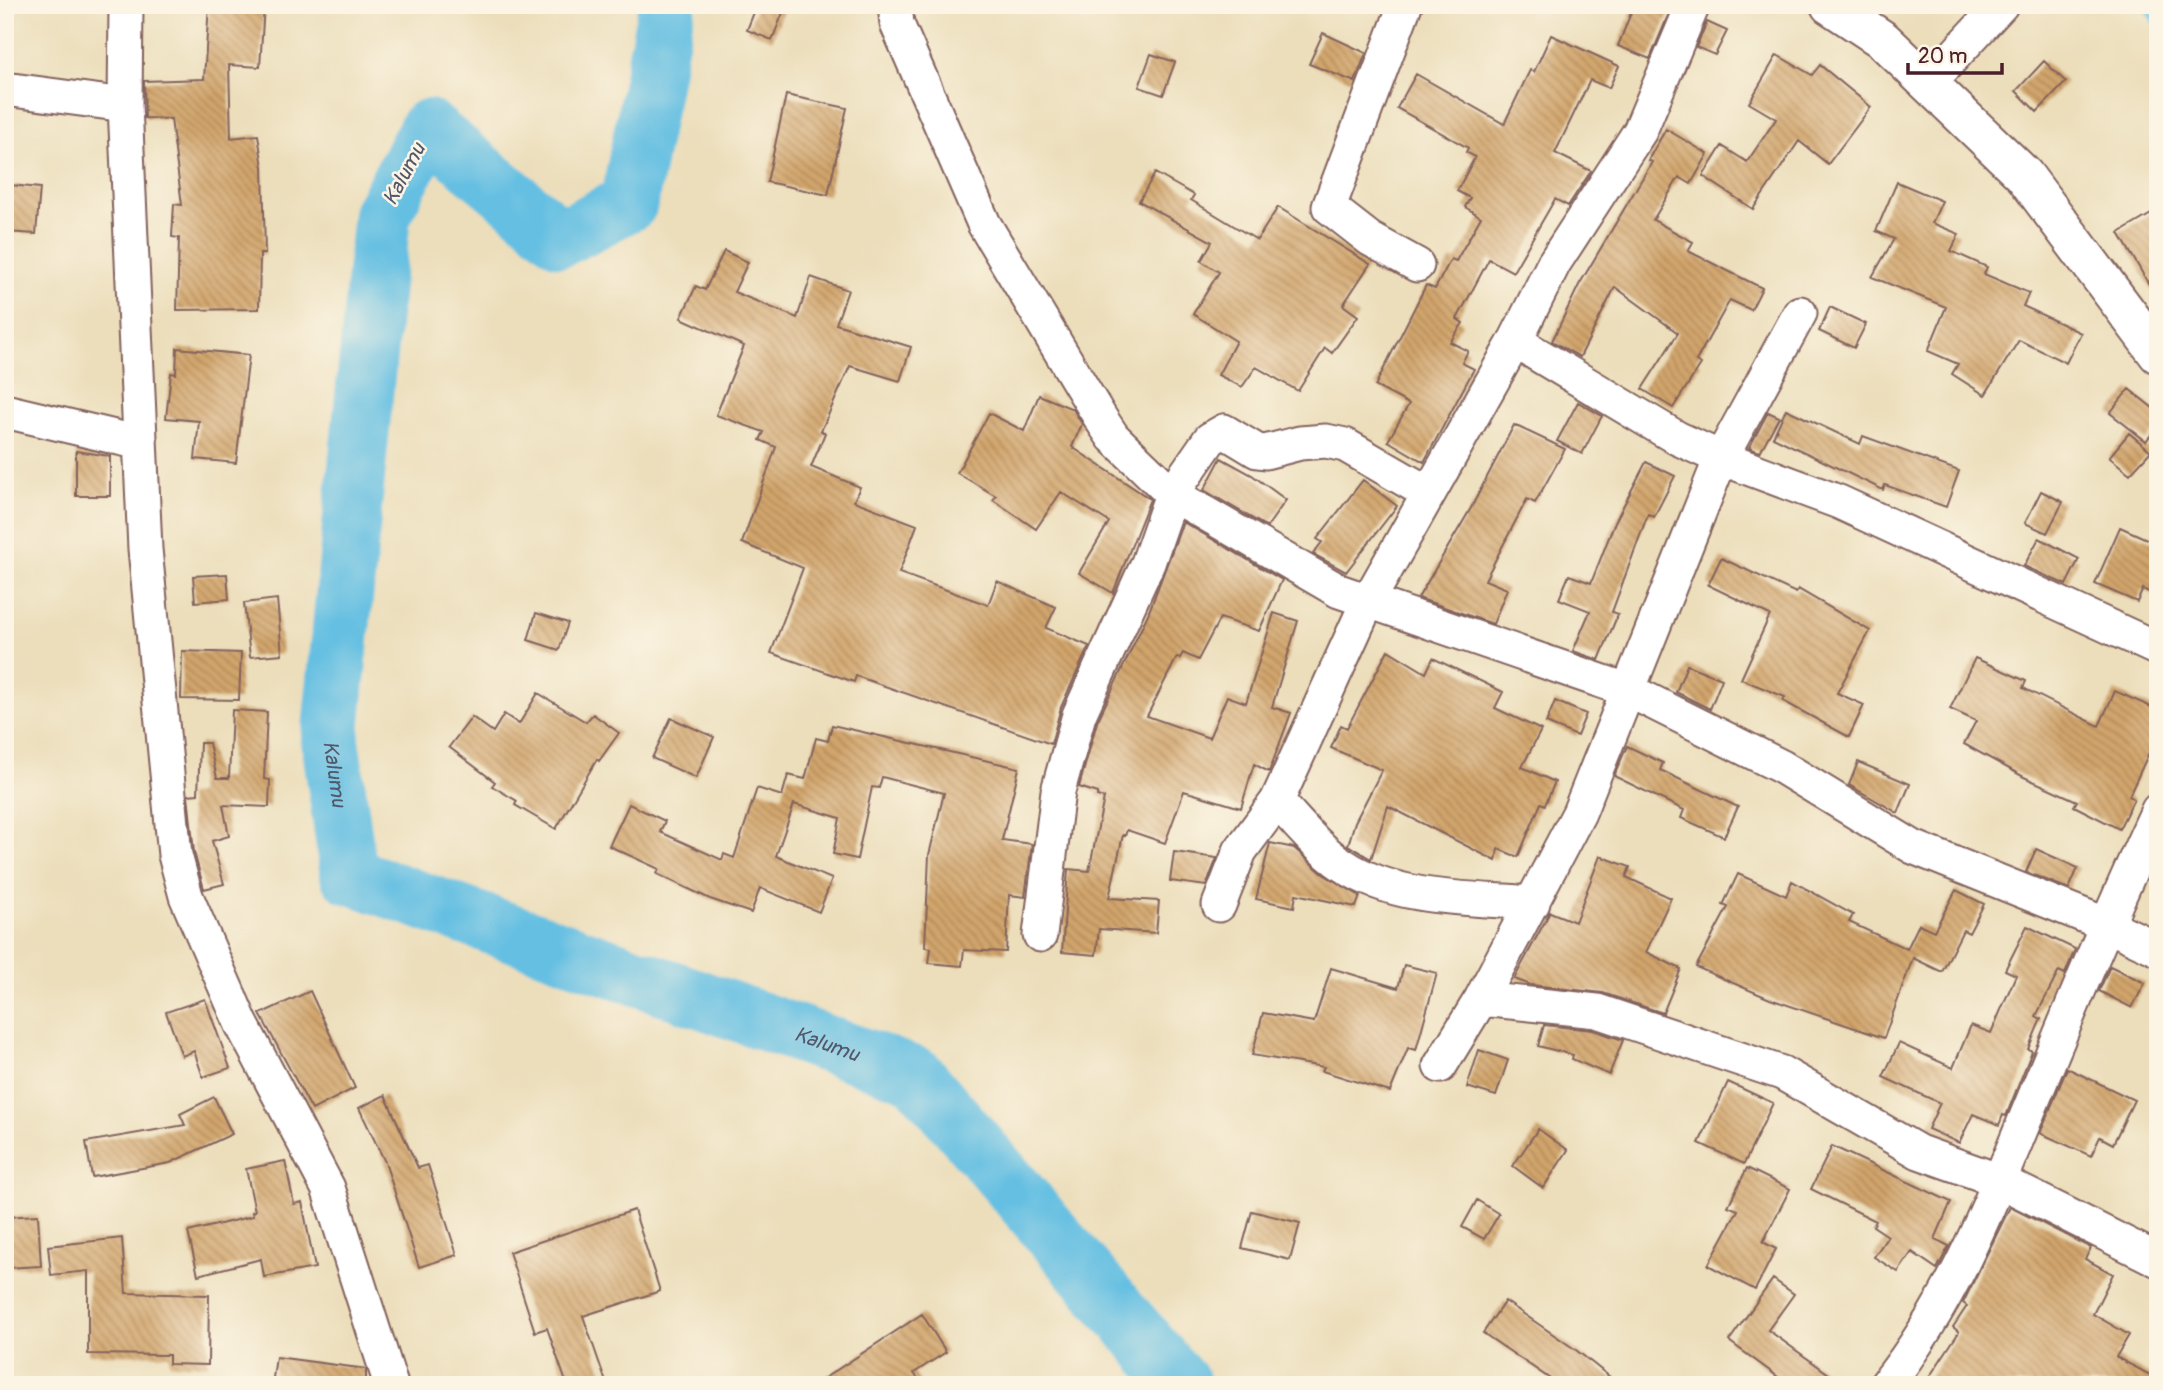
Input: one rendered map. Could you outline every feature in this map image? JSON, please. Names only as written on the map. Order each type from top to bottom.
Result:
[{"type":"main road","points":[[1830,5],[1882,40],[2024,176],[2158,355]]},
{"type":"street","points":[[126,5],[125,105],[145,548],[175,855],[186,896],[241,1023],[328,1188],[391,1385]]},
{"type":"street","points":[[895,5],[897,24],[984,224],[1113,437],[1172,494],[1339,592],[1630,691],[1783,767],[1913,847],[2105,924],[2158,949]]},
{"type":"street","points":[[1405,5],[1329,207],[1370,239],[1417,265]]},
{"type":"street","points":[[1219,905],[1240,851],[1277,801],[1367,603],[1515,341],[1554,264],[1640,131],[1693,5]]},
{"type":"street","points":[[1928,84],[2001,5]]},
{"type":"street","points":[[5,89],[125,105]]},
{"type":"street","points":[[1440,1066],[1481,999],[1578,813],[1630,691],[1721,458],[1800,313]]},
{"type":"street","points":[[1515,341],[1677,438],[1721,458],[1839,502],[2158,649]]},
{"type":"street","points":[[5,411],[140,443]]},
{"type":"street","points":[[1040,934],[1058,791],[1079,715],[1148,563],[1172,494],[1210,439],[1224,431],[1257,451],[1300,443],[1326,441],[1345,444],[1428,494]]},
{"type":"street","points":[[1277,801],[1340,863],[1373,881],[1441,895],[1533,903]]},
{"type":"street","points":[[1886,1385],[1925,1334],[2000,1181],[2105,924],[2158,810]]},
{"type":"street","points":[[1481,999],[1597,1011],[1782,1073],[1919,1152],[2000,1181],[2158,1260]]},
{"type":"building","points":[[209,5],[264,5],[260,67],[229,65],[231,138],[258,135],[263,167],[265,254],[260,254],[259,309],[177,310],[179,238],[172,237],[174,204],[182,205],[171,119],[145,118],[144,81],[204,79]]},
{"type":"building","points":[[757,5],[786,5],[772,40],[747,30]]},
{"type":"building","points":[[1634,5],[1655,5],[1670,11],[1650,59],[1618,46]]},
{"type":"building","points":[[1707,22],[1727,31],[1715,55],[1696,47]]},
{"type":"building","points":[[1323,33],[1366,53],[1355,82],[1309,64]]},
{"type":"building","points":[[1551,35],[1619,66],[1609,88],[1590,80],[1555,153],[1591,171],[1568,206],[1555,199],[1513,272],[1489,259],[1457,319],[1463,323],[1450,342],[1468,351],[1462,363],[1474,369],[1424,462],[1388,441],[1409,404],[1375,386],[1426,285],[1435,289],[1451,259],[1456,261],[1481,217],[1465,207],[1470,198],[1457,191],[1475,157],[1466,152],[1468,148],[1397,108],[1416,74],[1504,124],[1530,70],[1534,72]]},
{"type":"building","points":[[1151,54],[1175,62],[1163,95],[1139,87]]},
{"type":"building","points":[[1777,55],[1812,75],[1820,65],[1871,107],[1828,164],[1799,141],[1753,209],[1703,176],[1722,146],[1747,162],[1776,119],[1749,103]]},
{"type":"building","points":[[2044,61],[2066,82],[2037,112],[2016,91]]},
{"type":"building","points":[[786,95],[847,108],[828,195],[767,182]]},
{"type":"building","points":[[1666,129],[1708,154],[1691,184],[1679,177],[1653,220],[1693,242],[1688,251],[1762,288],[1751,310],[1730,300],[1696,361],[1701,364],[1673,408],[1642,389],[1678,333],[1615,287],[1580,357],[1552,341],[1579,285],[1652,162],[1648,160]]},
{"type":"building","points":[[1155,173],[1194,195],[1191,200],[1257,240],[1278,207],[1370,264],[1343,305],[1358,316],[1332,353],[1325,348],[1298,391],[1256,367],[1242,387],[1218,375],[1236,341],[1193,314],[1219,272],[1201,261],[1212,242],[1139,201]]},
{"type":"building","points":[[1897,182],[1942,201],[1932,223],[1959,234],[1951,251],[1987,267],[1984,274],[2029,293],[2023,306],[2081,333],[2066,363],[2019,340],[1985,395],[1952,374],[1958,364],[1928,351],[1946,307],[1872,277],[1894,239],[1876,231]]},
{"type":"building","points":[[10,185],[40,188],[36,234],[6,232]]},
{"type":"building","points":[[2158,210],[2158,300],[2119,233]]},
{"type":"building","points":[[724,251],[748,262],[734,292],[797,318],[811,277],[848,290],[836,324],[911,347],[900,381],[850,366],[821,431],[825,433],[811,467],[860,487],[854,501],[917,525],[899,573],[988,605],[997,581],[1056,607],[1046,628],[1089,646],[1061,707],[1051,744],[856,676],[854,682],[771,653],[803,568],[742,543],[776,447],[760,440],[764,432],[716,415],[744,346],[681,318],[696,286],[705,290]]},
{"type":"building","points":[[1830,307],[1866,324],[1854,348],[1819,331]]},
{"type":"building","points":[[177,348],[249,355],[236,463],[195,459],[199,421],[166,418],[171,373],[176,374]]},
{"type":"building","points":[[2129,389],[2158,412],[2158,426],[2146,441],[2110,413]]},
{"type":"building","points":[[1039,395],[1073,409],[1082,424],[1072,447],[1150,499],[1113,593],[1079,573],[1109,522],[1061,492],[1036,529],[993,500],[996,496],[957,473],[989,413],[1024,431]]},
{"type":"building","points":[[1578,402],[1602,416],[1582,454],[1557,441]]},
{"type":"building","points":[[1786,409],[1860,444],[1863,436],[1959,471],[1946,507],[1885,485],[1883,490],[1773,437]]},
{"type":"building","points":[[1768,412],[1779,417],[1760,452],[1749,448]]},
{"type":"building","points":[[1514,425],[1565,449],[1535,503],[1527,499],[1485,580],[1507,589],[1493,624],[1418,598],[1471,508]]},
{"type":"building","points":[[2129,433],[2151,451],[2130,474],[2109,457]]},
{"type":"building","points":[[76,451],[110,456],[110,496],[76,496]]},
{"type":"building","points":[[1221,458],[1252,475],[1286,500],[1267,527],[1204,490]]},
{"type":"building","points":[[1646,462],[1675,476],[1654,517],[1648,514],[1612,612],[1618,614],[1599,660],[1573,651],[1590,611],[1559,599],[1569,575],[1591,583],[1615,522]]},
{"type":"building","points":[[1363,480],[1397,506],[1346,572],[1313,554],[1322,542],[1317,539]]},
{"type":"building","points":[[2041,491],[2063,502],[2047,533],[2025,523]]},
{"type":"building","points":[[1183,522],[1282,580],[1259,631],[1220,618],[1198,660],[1183,653],[1180,658],[1177,657],[1147,716],[1209,738],[1227,696],[1246,703],[1274,613],[1298,621],[1272,707],[1291,713],[1269,772],[1254,764],[1241,808],[1184,791],[1165,843],[1127,830],[1125,836],[1123,835],[1109,898],[1159,901],[1156,933],[1099,929],[1096,955],[1062,952],[1068,869],[1089,871],[1104,798],[1097,796],[1098,793],[1079,787],[1097,722],[1148,614]]},
{"type":"building","points":[[2120,527],[2158,544],[2158,597],[2143,589],[2137,602],[2095,584]]},
{"type":"building","points":[[2039,538],[2079,559],[2066,585],[2024,566]]},
{"type":"building","points":[[1721,558],[1796,593],[1798,589],[1870,631],[1837,693],[1864,705],[1849,737],[1783,701],[1785,697],[1741,679],[1770,615],[1708,585]]},
{"type":"building","points":[[227,574],[229,599],[195,602],[193,576]]},
{"type":"building","points":[[277,599],[282,654],[250,657],[244,603]]},
{"type":"building","points":[[536,613],[568,623],[559,650],[528,640]]},
{"type":"building","points":[[1388,650],[1426,673],[1433,658],[1503,692],[1495,708],[1541,730],[1522,767],[1555,782],[1545,805],[1541,803],[1518,857],[1498,849],[1496,861],[1388,806],[1371,859],[1348,845],[1355,822],[1382,770],[1331,748],[1341,725],[1347,728]]},
{"type":"building","points":[[182,651],[241,653],[239,700],[181,699]]},
{"type":"building","points":[[1975,658],[2026,681],[2023,688],[2099,726],[2115,691],[2158,710],[2158,733],[2129,796],[2134,799],[2119,829],[2074,806],[2077,801],[2024,777],[1964,744],[1976,721],[1950,709]]},
{"type":"building","points":[[1687,665],[1722,679],[1710,709],[1676,692]]},
{"type":"building","points":[[538,693],[586,722],[593,714],[619,733],[599,761],[597,759],[556,829],[515,805],[517,801],[492,786],[495,782],[449,747],[472,717],[493,732],[504,714],[519,724]]},
{"type":"building","points":[[1555,701],[1586,714],[1577,736],[1546,723]]},
{"type":"building","points":[[232,710],[267,712],[264,779],[270,780],[269,807],[223,805],[229,836],[212,841],[224,884],[204,889],[194,852],[188,795],[198,794],[200,743],[209,743],[217,778],[229,778]]},
{"type":"building","points":[[671,718],[714,737],[696,778],[652,758]]},
{"type":"building","points":[[832,725],[1019,768],[1002,840],[1032,844],[1025,897],[1009,895],[1006,952],[964,950],[962,966],[929,963],[931,948],[925,947],[929,855],[944,793],[882,777],[879,788],[872,787],[857,859],[833,854],[840,818],[794,804],[776,856],[832,879],[819,912],[760,888],[751,913],[710,899],[657,874],[659,869],[609,846],[629,804],[665,821],[660,832],[722,860],[724,854],[734,858],[757,788],[782,796],[788,775],[805,779],[816,738],[828,741]]},
{"type":"building","points":[[1627,746],[1663,763],[1660,770],[1738,807],[1724,837],[1681,818],[1684,810],[1614,776]]},
{"type":"building","points":[[1858,762],[1910,784],[1898,813],[1849,785]]},
{"type":"building","points":[[1270,843],[1294,848],[1323,874],[1360,896],[1356,907],[1296,894],[1294,907],[1256,899]]},
{"type":"building","points":[[2036,849],[2078,868],[2069,889],[2026,872]]},
{"type":"building","points":[[1174,852],[1217,858],[1206,886],[1170,881]]},
{"type":"building","points":[[1600,856],[1630,867],[1626,877],[1671,898],[1646,952],[1681,969],[1663,1013],[1603,993],[1531,985],[1514,979],[1550,912],[1575,922]]},
{"type":"building","points":[[1738,874],[1786,896],[1792,881],[1853,915],[1849,922],[1907,949],[1919,924],[1934,931],[1956,890],[1984,904],[1969,933],[1963,930],[1942,972],[1913,958],[1884,1038],[1770,999],[1696,967],[1728,907],[1723,905]]},
{"type":"building","points":[[2027,926],[2075,949],[2065,974],[2059,971],[2036,1016],[2041,1019],[2028,1049],[2032,1051],[2006,1116],[2003,1115],[1999,1125],[1973,1114],[1959,1143],[1928,1129],[1940,1103],[1883,1077],[1899,1043],[1953,1068],[1971,1025],[1991,1033],[2016,975],[2005,970]]},
{"type":"building","points":[[1404,965],[1437,973],[1416,1050],[1408,1048],[1390,1092],[1322,1071],[1324,1067],[1252,1055],[1263,1013],[1314,1022],[1331,968],[1398,988]]},
{"type":"building","points":[[2110,966],[2145,983],[2132,1008],[2099,991]]},
{"type":"building","points":[[310,991],[355,1088],[312,1110],[260,1014]]},
{"type":"building","points":[[205,999],[230,1068],[203,1077],[194,1051],[182,1056],[166,1012]]},
{"type":"building","points":[[1544,1025],[1593,1030],[1623,1040],[1609,1075],[1572,1059],[1573,1055],[1538,1046]]},
{"type":"building","points":[[1479,1050],[1508,1060],[1496,1096],[1467,1087]]},
{"type":"building","points":[[2067,1068],[2134,1100],[2113,1144],[2100,1137],[2091,1156],[2040,1133]]},
{"type":"building","points":[[1728,1082],[1773,1103],[1744,1164],[1699,1143]]},
{"type":"building","points":[[385,1095],[418,1168],[428,1165],[457,1255],[419,1267],[385,1162],[359,1108]]},
{"type":"building","points":[[214,1097],[232,1134],[170,1163],[92,1177],[86,1142],[185,1125],[180,1114]]},
{"type":"building","points":[[1538,1129],[1568,1150],[1543,1188],[1513,1166]]},
{"type":"building","points":[[1832,1146],[1951,1202],[1935,1239],[1949,1246],[1937,1269],[1912,1252],[1898,1272],[1874,1257],[1888,1236],[1873,1226],[1876,1221],[1811,1189]]},
{"type":"building","points":[[285,1161],[294,1204],[302,1202],[315,1268],[264,1277],[261,1259],[198,1275],[188,1232],[253,1216],[252,1212],[255,1211],[246,1169]]},
{"type":"building","points":[[1747,1168],[1790,1189],[1763,1242],[1776,1249],[1755,1290],[1708,1265],[1738,1210],[1728,1206]]},
{"type":"building","points":[[1477,1200],[1499,1214],[1484,1239],[1462,1227]]},
{"type":"building","points":[[2010,1207],[2091,1248],[2085,1259],[2113,1274],[2093,1314],[2129,1335],[2116,1357],[2158,1379],[2158,1385],[1924,1385],[1959,1332],[1953,1327],[1967,1306],[1963,1303]]},
{"type":"building","points":[[634,1210],[660,1291],[583,1316],[607,1385],[567,1385],[547,1328],[535,1332],[509,1252]]},
{"type":"building","points":[[1252,1211],[1300,1223],[1290,1260],[1242,1248]]},
{"type":"building","points":[[38,1215],[41,1266],[5,1268],[5,1217]]},
{"type":"building","points":[[122,1238],[126,1293],[209,1295],[208,1365],[169,1364],[169,1355],[88,1354],[88,1271],[51,1275],[48,1246]]},
{"type":"building","points":[[1773,1279],[1794,1294],[1768,1330],[1844,1385],[1789,1385],[1729,1341]]},
{"type":"building","points":[[1505,1301],[1576,1350],[1620,1385],[1559,1385],[1483,1333]]},
{"type":"building","points":[[922,1314],[946,1352],[914,1373],[922,1385],[814,1385]]},
{"type":"building","points":[[276,1357],[366,1369],[366,1385],[272,1385]]},
{"type":"waterway","name":"Kalumu","points":[[667,5],[629,203],[561,238],[428,128],[382,214],[330,740],[349,875],[917,1076],[1182,1385]]},
{"type":"waterway","points":[[2148,5],[2158,22]]}]
